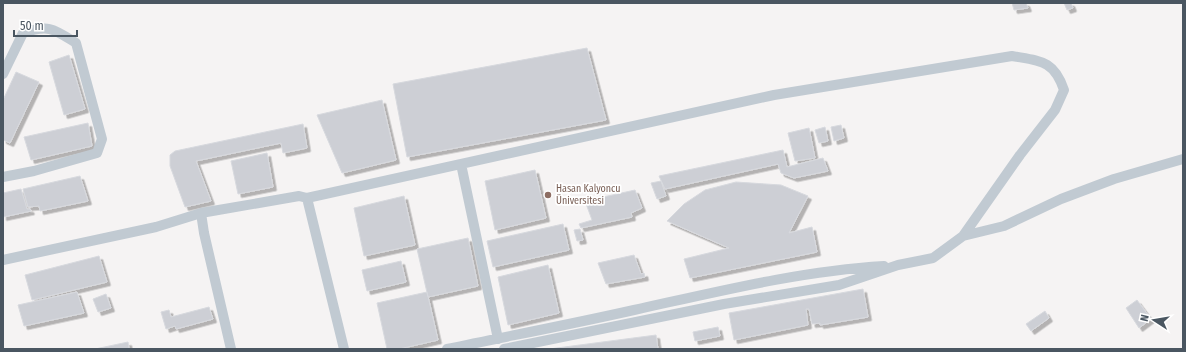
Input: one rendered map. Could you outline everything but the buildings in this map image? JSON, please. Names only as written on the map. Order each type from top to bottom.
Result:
[{"type":"street","points":[[3,74],[23,33],[36,29],[54,29],[76,42],[102,139],[97,153],[34,171],[3,177]]},
{"type":"street","points":[[3,260],[156,227],[201,213],[298,196],[307,198],[774,95],[1012,56],[1040,60],[1049,65],[1059,76],[1064,90],[1055,110],[1020,155],[963,236],[933,258],[898,265],[840,285],[724,304],[504,349]]},
{"type":"street","points":[[963,236],[1004,226],[1061,198],[1114,179],[1183,159]]},
{"type":"street","points":[[461,164],[498,339]]},
{"type":"street","points":[[307,198],[344,349]]},
{"type":"street","points":[[201,213],[204,233],[231,349]]},
{"type":"street","points":[[447,349],[721,291],[847,268],[898,265]]},
{"type":"place","name":"Hasan Kalyoncu Üniversitesi","points":[[548,195]]}]
